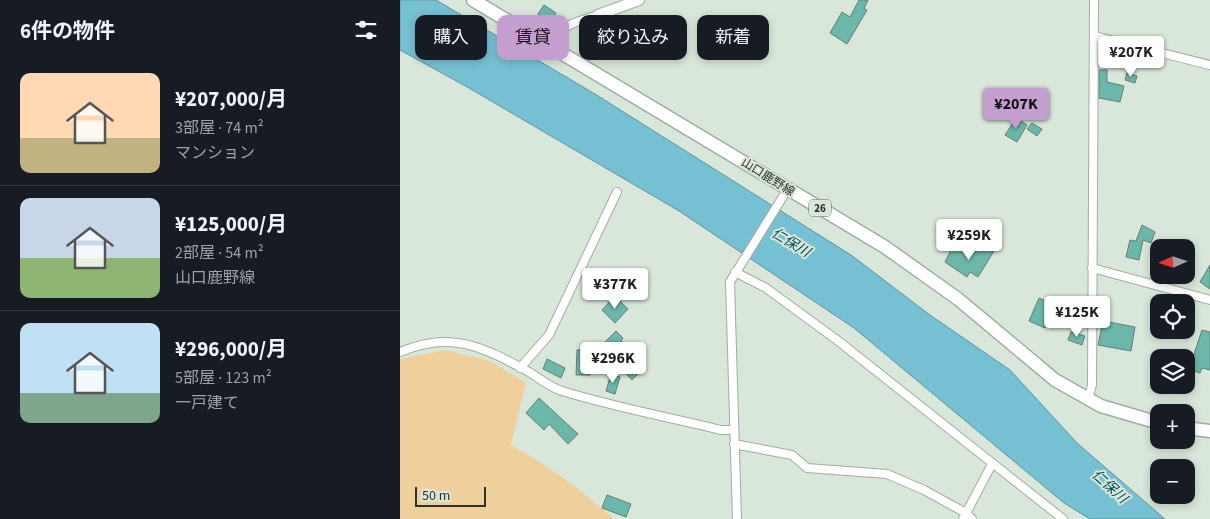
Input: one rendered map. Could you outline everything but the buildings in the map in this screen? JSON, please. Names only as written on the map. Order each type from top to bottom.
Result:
[{"type":"main road","name":"山口鹿野線","points":[[473,0],[497,15]]},
{"type":"main road","name":"山口鹿野線","points":[[569,59],[710,141],[784,195],[885,246],[919,270],[1055,380],[1088,399],[1134,417],[1150,421]]},
{"type":"main road","points":[[1195,429],[1210,431]]},
{"type":"street","points":[[598,15],[639,0]]},
{"type":"street","points":[[1088,399],[1092,385],[1094,0]]},
{"type":"street","points":[[1094,36],[1210,65]]},
{"type":"street","points":[[520,368],[549,335],[617,192]]},
{"type":"street","points":[[737,519],[730,282],[784,195]]},
{"type":"street","points":[[1092,268],[1210,300]]},
{"type":"street","points":[[736,270],[766,288],[837,340],[1063,519]]},
{"type":"street","points":[[400,352],[425,343],[451,340],[467,344],[520,368],[559,390],[721,430],[733,430]]},
{"type":"street","points":[[734,444],[792,455],[807,468],[887,474],[972,519]]},
{"type":"street","points":[[965,516],[992,464]]},
{"type":"shaded area","points":[[446,350],[490,361],[526,383],[511,445],[565,479],[614,519],[400,519],[400,359]]},
{"type":"water","points":[[400,0],[436,0],[461,15],[415,15],[415,58],[400,50]]},
{"type":"water","name":"仁保川","points":[[487,30],[497,36],[497,60],[537,60],[595,94],[851,255],[930,315],[1010,370],[1077,443],[1165,519],[1090,519],[1064,503],[854,328],[679,211],[418,60],[487,60]]}]
